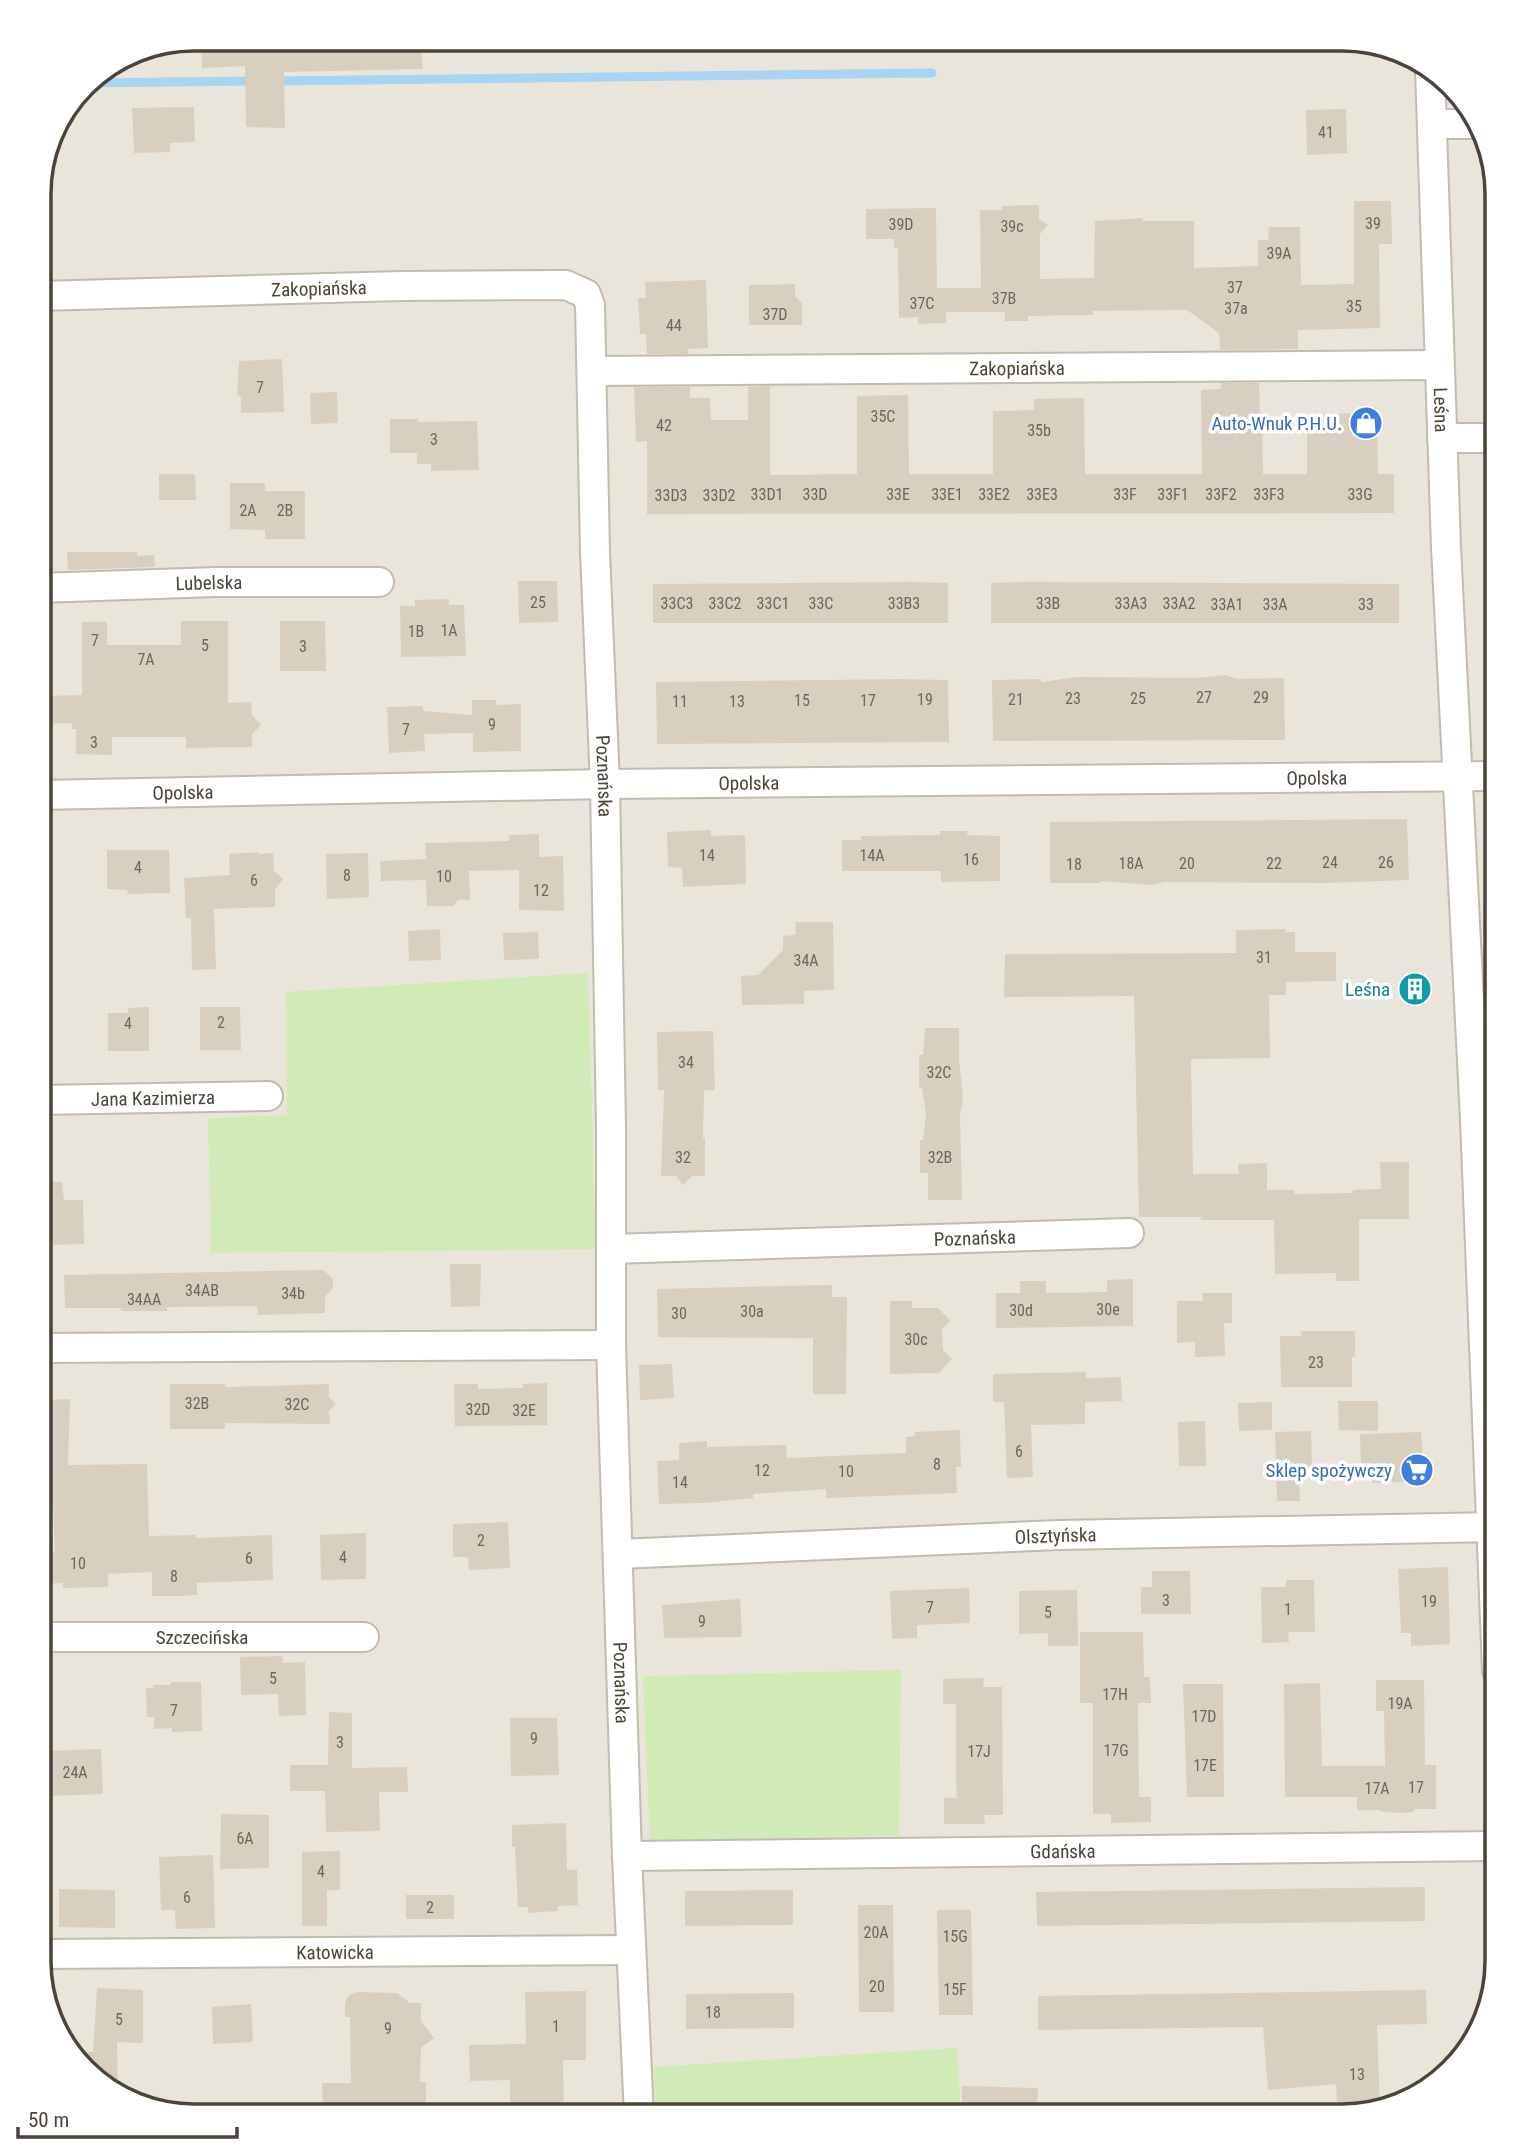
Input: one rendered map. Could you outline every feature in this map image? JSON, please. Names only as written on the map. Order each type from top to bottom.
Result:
[{"type":"street","name":"Leśna","points":[[1431,82],[1439,365],[1458,777],[1485,1108]]},
{"type":"street","points":[[1433,124],[1467,124]]},
{"type":"street","name":"Zakopiańska","points":[[51,296],[402,286],[566,285],[586,294],[590,305]]},
{"type":"street","name":"Poznańska","points":[[590,305],[595,552],[605,784],[611,1345],[627,1856],[638,2104]]},
{"type":"street","name":"Zakopiańska","points":[[593,371],[1439,365]]},
{"type":"street","points":[[1442,439],[1485,438]]},
{"type":"street","name":"Lubelska","points":[[51,588],[216,582],[379,582]]},
{"type":"street","name":"Opolska","points":[[51,795],[605,784],[1485,776]]},
{"type":"street","name":"Jana Kazimierza","points":[[51,1100],[268,1096]]},
{"type":"street","name":"Poznańska","points":[[611,1249],[1129,1233]]},
{"type":"street","points":[[51,1348],[611,1345]]},
{"type":"street","name":"Olsztyńska","points":[[618,1554],[1059,1535],[1485,1526]]},
{"type":"street","name":"Szczecińska","points":[[51,1637],[364,1637]]},
{"type":"street","name":"Gdańska","points":[[627,1856],[1485,1846]]},
{"type":"street","name":"Katowicka","points":[[51,1954],[631,1950]]},
{"type":"shaded area","points":[[1351,51],[1388,58],[1421,75],[1443,93],[1466,122],[1480,157],[1485,194],[1485,1961],[1480,1998],[1466,2033],[1443,2062],[1414,2085],[1379,2099],[1342,2104],[185,2104],[148,2097],[115,2080],[86,2055],[70,2033],[56,1998],[51,1961],[51,185],[62,139],[80,107],[93,93],[115,75],[139,62],[175,52]]},
{"type":"green space","points":[[588,973],[596,1249],[211,1253],[208,1118],[287,1115],[286,992]]},
{"type":"green space","points":[[901,1670],[899,1836],[650,1841],[643,1676]]},
{"type":"green space","points":[[957,2048],[960,2104],[655,2104],[653,2067]]},
{"type":"building","points":[[201,51],[422,51],[423,69],[284,72],[285,128],[246,127],[245,66],[202,68]]},
{"type":"building","points":[[194,107],[195,142],[170,143],[170,152],[134,153],[132,108]]},
{"type":"building","points":[[1346,109],[1347,153],[1307,155],[1306,110]]},
{"type":"building","points":[[1354,201],[1391,201],[1392,244],[1379,244],[1380,328],[1298,330],[1298,349],[1220,350],[1219,333],[1187,310],[1093,311],[1093,315],[1028,316],[1028,321],[1005,321],[1005,312],[946,312],[946,323],[918,324],[918,317],[899,318],[898,248],[894,248],[894,239],[866,239],[866,209],[936,208],[937,288],[981,288],[980,210],[1002,210],[1002,206],[1039,205],[1039,219],[1048,225],[1040,234],[1040,279],[1094,278],[1095,221],[1143,218],[1143,221],[1194,221],[1194,268],[1258,266],[1258,240],[1268,240],[1269,227],[1300,227],[1301,285],[1354,284]]},
{"type":"building","points":[[706,280],[708,348],[688,349],[689,354],[647,354],[646,334],[640,334],[638,298],[646,298],[645,282]]},
{"type":"building","points":[[795,284],[795,296],[802,303],[802,325],[749,325],[749,285]]},
{"type":"building","points":[[282,359],[284,412],[241,413],[241,398],[237,394],[239,361]]},
{"type":"building","points":[[1221,383],[1259,383],[1263,474],[1307,474],[1307,414],[1377,413],[1378,474],[1394,474],[1394,513],[647,514],[647,441],[636,442],[634,387],[690,387],[690,398],[710,398],[711,420],[748,420],[748,387],[770,386],[770,475],[857,474],[857,396],[908,395],[909,474],[993,474],[993,411],[1034,410],[1034,399],[1084,398],[1085,474],[1202,474],[1201,390],[1221,389]]},
{"type":"building","points":[[337,392],[338,423],[311,424],[310,393]]},
{"type":"building","points":[[390,419],[418,419],[418,422],[477,421],[479,470],[431,471],[431,464],[417,464],[417,453],[390,453]]},
{"type":"building","points":[[159,474],[195,474],[196,500],[159,500]]},
{"type":"building","points":[[230,483],[265,483],[265,491],[305,491],[305,539],[265,539],[265,530],[230,529]]},
{"type":"building","points":[[67,552],[137,552],[137,556],[154,555],[155,567],[68,570]]},
{"type":"building","points":[[518,581],[557,581],[558,622],[519,623]]},
{"type":"building","points":[[948,583],[948,623],[653,623],[653,584]]},
{"type":"building","points":[[991,583],[1399,584],[1399,623],[991,623]]},
{"type":"building","points":[[449,599],[449,605],[464,605],[466,656],[401,657],[400,606],[415,606],[415,600]]},
{"type":"building","points":[[181,621],[228,621],[228,703],[251,702],[252,715],[261,725],[252,734],[252,747],[186,748],[186,737],[112,737],[112,755],[76,754],[76,729],[72,729],[72,723],[51,724],[51,696],[82,695],[82,622],[107,622],[107,645],[181,645]]},
{"type":"building","points":[[280,621],[325,621],[326,671],[280,671]]},
{"type":"building","points":[[1225,675],[1237,679],[1284,678],[1285,740],[993,741],[992,680],[1041,679],[1041,682],[1078,677],[1198,678]]},
{"type":"building","points":[[948,680],[949,742],[657,744],[656,682]]},
{"type":"building","points":[[472,700],[496,700],[496,705],[521,704],[521,751],[473,752],[473,733],[424,734],[425,751],[389,753],[387,707],[423,706],[423,711],[472,715]]},
{"type":"building","points":[[1407,819],[1409,880],[1326,883],[1165,882],[1150,885],[1099,881],[1100,883],[1050,883],[1050,822]]},
{"type":"building","points":[[711,830],[711,836],[745,835],[746,884],[683,887],[682,868],[668,867],[667,832]]},
{"type":"building","points":[[940,831],[968,831],[967,835],[1000,836],[1000,881],[941,882],[941,871],[842,871],[842,840],[861,840],[861,836],[940,835]]},
{"type":"building","points":[[539,834],[539,857],[563,856],[564,911],[519,910],[519,870],[469,871],[470,900],[458,900],[453,906],[427,906],[426,880],[381,881],[380,861],[426,859],[425,843],[509,841],[509,835]]},
{"type":"building","points":[[107,850],[169,850],[170,893],[127,894],[128,890],[107,889]]},
{"type":"building","points":[[273,853],[274,871],[283,879],[275,889],[275,907],[214,909],[216,969],[192,970],[191,918],[186,918],[184,878],[230,875],[229,854]]},
{"type":"building","points":[[368,853],[369,897],[327,899],[326,854]]},
{"type":"building","points":[[795,922],[833,922],[834,990],[804,991],[804,1004],[742,1005],[741,976],[758,975],[783,950],[783,936],[796,935]]},
{"type":"building","points":[[440,929],[441,960],[409,961],[408,931]]},
{"type":"building","points":[[1285,929],[1286,932],[1295,932],[1295,952],[1336,952],[1336,981],[1286,982],[1286,995],[1269,995],[1270,1058],[1191,1059],[1193,1174],[1239,1174],[1238,1164],[1267,1163],[1267,1190],[1294,1190],[1295,1194],[1352,1193],[1353,1190],[1381,1189],[1380,1162],[1409,1162],[1409,1219],[1359,1219],[1359,1281],[1336,1281],[1336,1273],[1275,1274],[1274,1220],[1139,1217],[1134,996],[1004,997],[1005,954],[1236,953],[1236,930]]},
{"type":"building","points":[[538,932],[539,959],[504,960],[503,933]]},
{"type":"building","points":[[149,1007],[149,1051],[108,1051],[108,1013],[128,1013],[128,1008]]},
{"type":"building","points":[[200,1007],[240,1007],[241,1050],[200,1050]]},
{"type":"building","points":[[925,1028],[959,1028],[963,1098],[960,1115],[962,1200],[928,1200],[928,1173],[920,1173],[920,1140],[923,1140],[926,1114],[922,1088],[919,1088],[919,1055],[923,1055]]},
{"type":"building","points":[[713,1031],[715,1090],[704,1090],[705,1176],[692,1176],[683,1185],[676,1176],[661,1176],[664,1090],[658,1090],[657,1032]]},
{"type":"building","points":[[51,1182],[62,1182],[64,1200],[83,1200],[84,1244],[51,1245]]},
{"type":"building","points":[[450,1264],[481,1264],[480,1306],[451,1307]]},
{"type":"building","points":[[324,1270],[333,1279],[333,1288],[325,1297],[325,1313],[258,1315],[257,1306],[167,1307],[167,1311],[65,1308],[64,1275]]},
{"type":"building","points":[[1133,1279],[1133,1326],[996,1328],[996,1293],[1020,1293],[1020,1281],[1046,1281],[1046,1293],[1107,1292],[1107,1280]]},
{"type":"building","points":[[832,1285],[832,1297],[847,1297],[846,1394],[813,1394],[813,1338],[658,1337],[657,1289]]},
{"type":"building","points":[[1202,1293],[1232,1293],[1232,1323],[1224,1323],[1225,1356],[1195,1357],[1195,1342],[1177,1343],[1177,1301],[1203,1301]]},
{"type":"building","points":[[890,1301],[912,1301],[912,1308],[938,1308],[951,1321],[942,1329],[943,1350],[952,1359],[939,1373],[890,1374]]},
{"type":"building","points":[[1301,1331],[1355,1331],[1352,1387],[1281,1387],[1280,1336],[1301,1336]]},
{"type":"building","points":[[672,1364],[674,1398],[640,1400],[639,1365]]},
{"type":"building","points":[[1086,1372],[1086,1378],[1121,1377],[1122,1401],[1085,1402],[1085,1424],[1031,1425],[1033,1477],[1007,1478],[1004,1402],[993,1402],[993,1374]]},
{"type":"building","points":[[547,1383],[547,1425],[455,1426],[454,1384],[478,1384],[478,1389],[523,1388],[523,1384]]},
{"type":"building","points":[[170,1384],[225,1384],[225,1387],[329,1384],[329,1397],[336,1404],[329,1411],[330,1424],[225,1423],[225,1429],[170,1429]]},
{"type":"building","points":[[70,1399],[68,1465],[147,1464],[149,1536],[196,1535],[196,1538],[272,1535],[273,1580],[197,1583],[197,1595],[182,1596],[152,1596],[152,1572],[108,1574],[108,1587],[63,1588],[63,1583],[51,1584],[51,1552],[55,1552],[51,1505],[51,1400]]},
{"type":"building","points":[[1338,1401],[1378,1401],[1378,1431],[1339,1430]]},
{"type":"building","points":[[1272,1402],[1272,1430],[1239,1431],[1238,1403]]},
{"type":"building","points":[[1205,1421],[1206,1466],[1179,1466],[1178,1422]]},
{"type":"building","points":[[960,1430],[961,1467],[956,1467],[957,1493],[826,1498],[826,1489],[753,1494],[753,1498],[703,1503],[659,1504],[657,1461],[679,1460],[679,1443],[707,1441],[707,1447],[786,1445],[787,1458],[906,1453],[906,1437],[915,1436],[915,1432]]},
{"type":"building","points":[[1311,1431],[1312,1468],[1299,1468],[1300,1501],[1277,1501],[1275,1432]]},
{"type":"building","points":[[1421,1432],[1424,1481],[1372,1483],[1372,1463],[1361,1463],[1360,1434]]},
{"type":"building","points":[[508,1522],[510,1568],[469,1570],[468,1557],[453,1557],[453,1524]]},
{"type":"building","points":[[366,1533],[366,1579],[321,1580],[320,1535]]},
{"type":"building","points":[[1448,1567],[1450,1644],[1411,1646],[1411,1633],[1401,1633],[1398,1569]]},
{"type":"building","points":[[1152,1571],[1190,1571],[1191,1614],[1141,1614],[1141,1587],[1152,1587]]},
{"type":"building","points":[[1286,1580],[1314,1580],[1315,1632],[1288,1632],[1289,1642],[1262,1643],[1261,1587],[1286,1587]]},
{"type":"building","points":[[969,1588],[970,1623],[917,1625],[917,1638],[892,1639],[890,1591]]},
{"type":"building","points":[[1077,1590],[1078,1646],[1048,1646],[1048,1633],[1019,1634],[1019,1591]]},
{"type":"building","points":[[740,1599],[742,1637],[664,1638],[662,1605]]},
{"type":"building","points":[[1080,1632],[1143,1632],[1144,1677],[1150,1677],[1151,1703],[1138,1703],[1139,1797],[1151,1797],[1151,1822],[1111,1823],[1111,1814],[1093,1814],[1093,1703],[1080,1703]]},
{"type":"building","points":[[282,1656],[283,1663],[305,1662],[306,1715],[279,1716],[278,1694],[241,1695],[240,1657]]},
{"type":"building","points":[[984,1678],[983,1687],[1002,1687],[1003,1815],[984,1815],[985,1824],[944,1824],[944,1798],[957,1798],[956,1704],[943,1704],[943,1679]]},
{"type":"building","points":[[1376,1680],[1424,1680],[1425,1765],[1436,1765],[1436,1809],[1414,1809],[1414,1812],[1401,1813],[1357,1810],[1357,1797],[1285,1797],[1284,1684],[1320,1683],[1322,1766],[1385,1766],[1384,1711],[1376,1711]]},
{"type":"building","points":[[171,1682],[201,1682],[202,1731],[172,1732],[172,1728],[154,1729],[154,1717],[147,1717],[146,1688],[153,1688],[153,1685],[171,1685]]},
{"type":"building","points":[[1183,1684],[1223,1684],[1224,1797],[1187,1797]]},
{"type":"building","points":[[329,1712],[352,1713],[352,1768],[407,1767],[408,1792],[379,1792],[380,1831],[326,1832],[325,1791],[290,1791],[290,1765],[328,1765]]},
{"type":"building","points":[[510,1718],[557,1718],[559,1775],[511,1776]]},
{"type":"building","points":[[101,1749],[103,1794],[51,1796],[51,1751]]},
{"type":"building","points":[[221,1814],[269,1815],[269,1868],[220,1869]]},
{"type":"building","points":[[566,1823],[567,1870],[577,1870],[578,1905],[557,1906],[558,1911],[528,1913],[528,1907],[518,1907],[512,1825]]},
{"type":"building","points":[[340,1851],[340,1890],[327,1890],[327,1926],[302,1926],[302,1852]]},
{"type":"building","points":[[213,1855],[215,1928],[176,1929],[175,1910],[161,1910],[159,1857]]},
{"type":"building","points":[[1425,1887],[1425,1921],[1037,1926],[1036,1892]]},
{"type":"building","points":[[59,1889],[115,1890],[115,1928],[59,1927]]},
{"type":"building","points":[[793,1890],[793,1925],[685,1926],[685,1891]]},
{"type":"building","points":[[406,1895],[454,1895],[454,1919],[406,1919]]},
{"type":"building","points":[[858,1905],[893,1905],[894,2012],[859,2012]]},
{"type":"building","points":[[937,1910],[971,1910],[973,2015],[939,2015]]},
{"type":"building","points":[[97,1988],[143,1990],[143,2043],[117,2042],[118,2082],[83,2052],[93,2052]]},
{"type":"building","points":[[1426,1990],[1427,2024],[1377,2025],[1380,2099],[1337,2104],[1336,2084],[1268,2090],[1263,2027],[1038,2030],[1038,1996]]},
{"type":"building","points":[[586,1991],[586,2060],[563,2060],[564,2104],[510,2104],[510,2080],[470,2081],[469,2045],[526,2044],[525,1992]]},
{"type":"building","points":[[357,1992],[397,1993],[410,2003],[421,2003],[421,2021],[434,2038],[421,2048],[420,2082],[426,2082],[426,2104],[323,2104],[322,2083],[351,2083],[350,2017],[345,2017],[348,1996]]},
{"type":"building","points":[[794,1993],[794,2028],[686,2029],[686,1994]]},
{"type":"building","points":[[251,2004],[253,2042],[213,2044],[212,2007]]},
{"type":"building","points":[[962,2086],[1038,2088],[1037,2104],[962,2104]]},
{"type":"waterway","points":[[274,81],[932,73]]},
{"type":"waterway","points":[[104,83],[256,81]]},
{"type":"place","name":"Auto-Wnuk P.H.U.","points":[[1366,423]]},
{"type":"place","name":"Leśna","points":[[1415,989]]},
{"type":"place","name":"Sklep spożywczy","points":[[1417,1470]]}]
